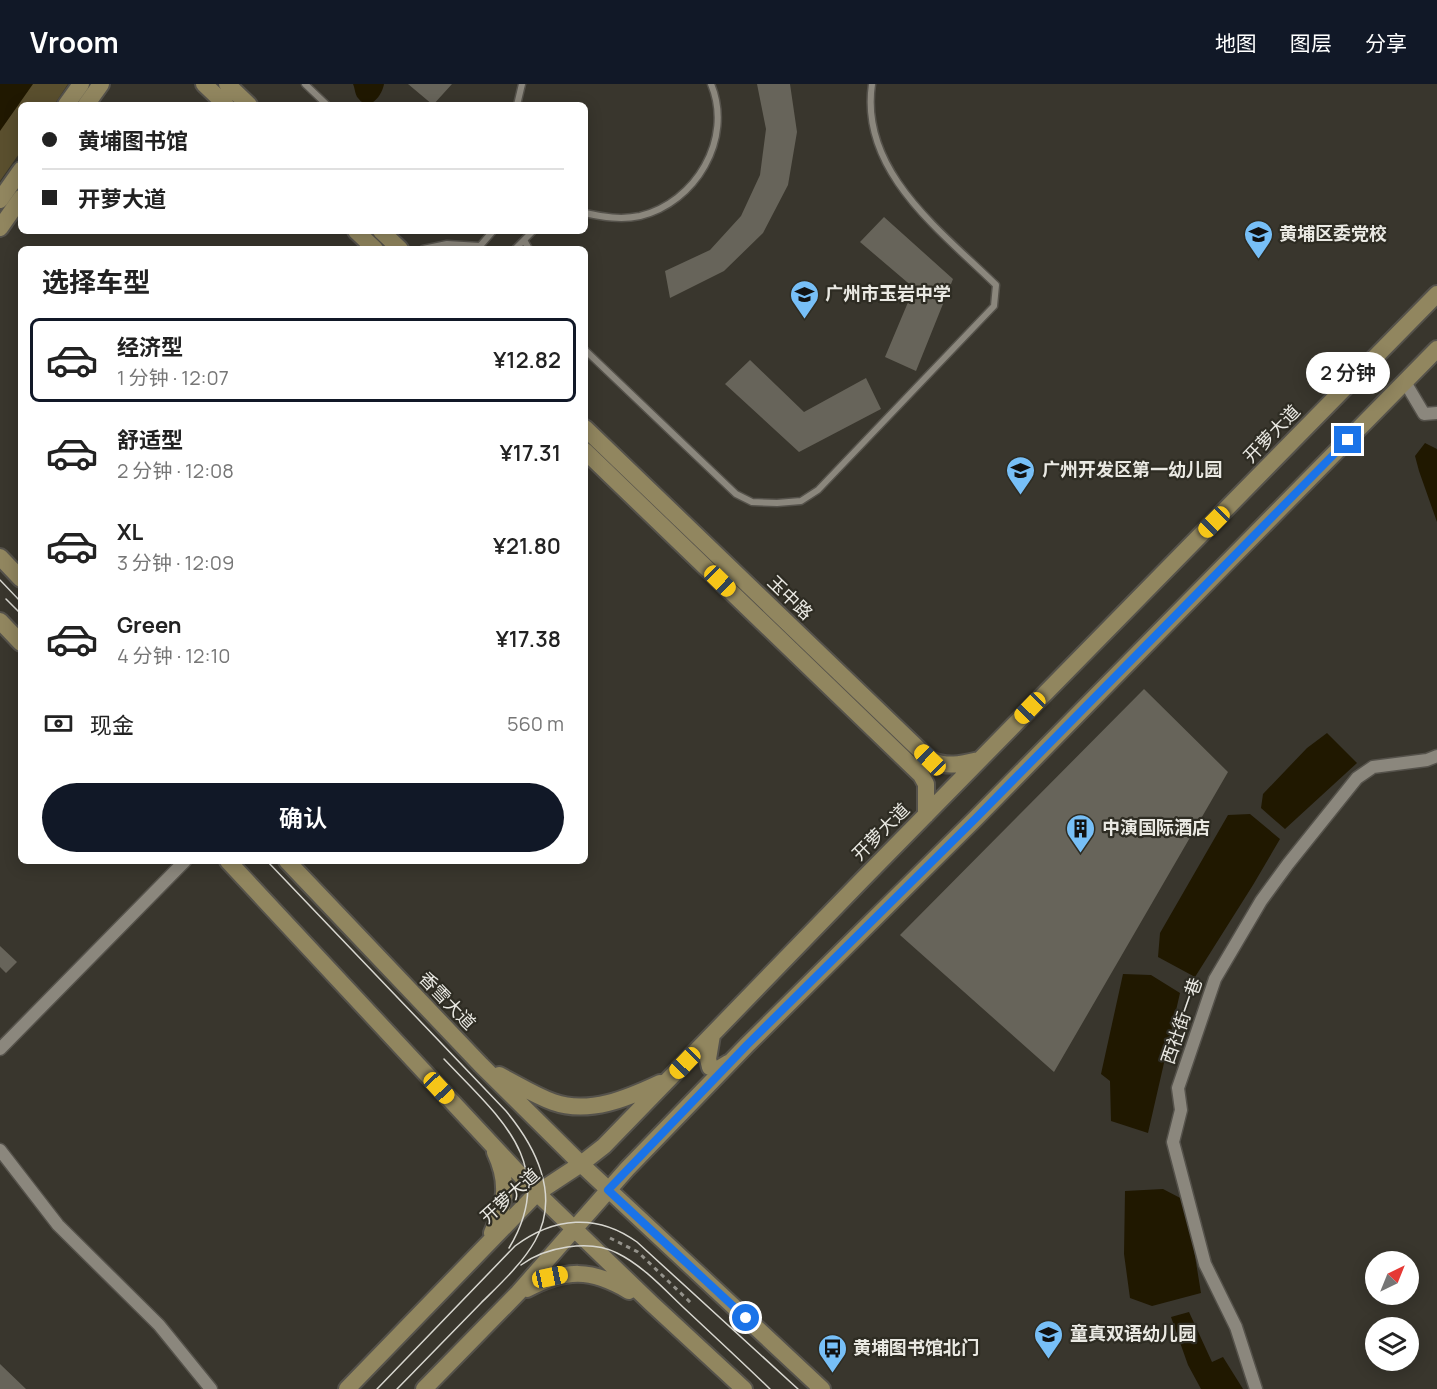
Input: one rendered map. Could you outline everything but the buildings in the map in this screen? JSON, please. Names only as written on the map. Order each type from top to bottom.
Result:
[{"type":"main road","points":[[68,102],[81,84]]},
{"type":"main road","points":[[88,102],[101,84]]},
{"type":"main road","points":[[204,84],[223,102]]},
{"type":"main road","points":[[227,84],[246,102]]},
{"type":"main road","points":[[0,200],[18,174]]},
{"type":"main road","points":[[0,228],[18,202]]},
{"type":"main road","points":[[359,234],[372,246]]},
{"type":"main road","points":[[384,234],[397,246]]},
{"type":"main road","name":"开萝大道","points":[[347,1389],[537,1192],[581,1164],[604,1146],[1437,294]]},
{"type":"main road","points":[[424,1389],[518,1293],[608,1190],[733,1060],[975,819],[1437,349]]},
{"type":"main road","name":"玉中路","points":[[588,431],[930,760],[938,764],[956,765],[980,759]]},
{"type":"main road","name":"玉中路","points":[[588,454],[921,775],[926,784],[926,815]]},
{"type":"main road","points":[[0,557],[18,576]]},
{"type":"main road","points":[[0,621],[18,640]]},
{"type":"main road","points":[[231,864],[574,1230],[744,1389]]},
{"type":"main road","name":"香雪大道","points":[[290,864],[481,1065],[608,1190]]},
{"type":"main road","points":[[712,1035],[708,1059],[710,1067],[718,1069],[733,1060]]},
{"type":"main road","points":[[481,1065],[530,1092],[554,1102],[573,1106],[609,1103],[632,1096],[672,1077]]},
{"type":"main road","points":[[488,1242],[503,1205],[506,1185],[491,1143]]},
{"type":"main road","points":[[608,1190],[822,1389]]},
{"type":"main road","points":[[518,1293],[550,1277],[568,1273],[587,1274],[619,1285],[651,1303]]},
{"type":"street","points":[[1405,382],[1424,414],[1437,413]]},
{"type":"street","name":"西社街一巷","points":[[1256,1389],[1236,1327],[1205,1264],[1173,1142],[1181,1110],[1178,1088],[1215,979],[1261,901],[1288,864],[1356,778],[1373,767],[1427,760],[1437,756]]},
{"type":"street","points":[[0,1048],[182,864]]},
{"type":"street","points":[[0,1150],[58,1225],[159,1325],[211,1389]]},
{"type":"lane","points":[[305,84],[324,102]]},
{"type":"lane","points":[[518,102],[522,84]]},
{"type":"lane","points":[[588,214],[612,218],[639,216],[664,207],[686,191],[703,170],[714,145],[718,118],[711,84]]},
{"type":"lane","points":[[588,353],[736,494],[752,502],[777,503],[801,501],[818,490],[994,306],[996,285],[907,198],[886,163],[874,138],[870,94],[872,84]]},
{"type":"lane","points":[[437,246],[447,244],[480,246],[490,234]]},
{"type":"lane","points":[[518,246],[529,234]]},
{"type":"lane","points":[[524,240],[527,246]]},
{"type":"path","points":[[610,1238],[638,1252],[692,1303]]},
{"type":"shaded area","points":[[0,84],[68,84],[56,102],[18,102],[18,155],[0,181]]},
{"type":"shaded area","points":[[0,84],[33,84],[20,102],[18,102],[0,131]]},
{"type":"shaded area","points":[[353,84],[384,84],[378,98],[372,102],[362,102],[357,97]]},
{"type":"shaded area","points":[[1425,443],[1437,449],[1437,522],[1415,456]]},
{"type":"shaded area","points":[[1327,733],[1357,763],[1285,829],[1261,808],[1263,794],[1307,748]]},
{"type":"shaded area","points":[[1250,814],[1280,839],[1195,977],[1158,957],[1160,933],[1228,815]]},
{"type":"shaded area","points":[[1123,974],[1151,975],[1180,993],[1148,1133],[1111,1121],[1110,1081],[1101,1074]]},
{"type":"shaded area","points":[[1163,1189],[1186,1201],[1201,1293],[1152,1306],[1130,1298],[1124,1254],[1125,1191]]},
{"type":"shaded area","points":[[1189,1312],[1212,1362],[1223,1357],[1243,1389],[1201,1389],[1188,1365],[1171,1317]]},
{"type":"tram line","points":[[0,580],[18,599]]},
{"type":"tram line","points":[[6,599],[18,611]]},
{"type":"tram line","points":[[270,864],[506,1111],[535,1155],[541,1172],[546,1206],[542,1224],[530,1249],[510,1274],[397,1389]]},
{"type":"tram line","points":[[444,1059],[502,1122],[516,1143],[525,1166],[528,1191],[523,1218],[509,1248]]},
{"type":"tram line","points":[[377,1389],[515,1246],[545,1229],[576,1222],[607,1226],[637,1242],[798,1389]]},
{"type":"tram line","points":[[521,1265],[542,1254],[568,1247],[594,1246],[617,1253],[652,1278],[770,1389]]},
{"type":"place","name":"黄埔区委党校","points":[[1258,260]]},
{"type":"place","name":"广州市玉岩中学","points":[[804,320]]},
{"type":"place","name":"广州开发区第一幼儿园","points":[[1021,496]]},
{"type":"place","name":"中演国际酒店","points":[[1081,854]]},
{"type":"place","name":"童真双语幼儿园","points":[[1049,1360]]},
{"type":"place","name":"黄埔图书馆北门","points":[[832,1374]]},
{"type":"route","points":[[746,1318],[608,1190],[747,1045],[975,819],[1348,440]]}]
